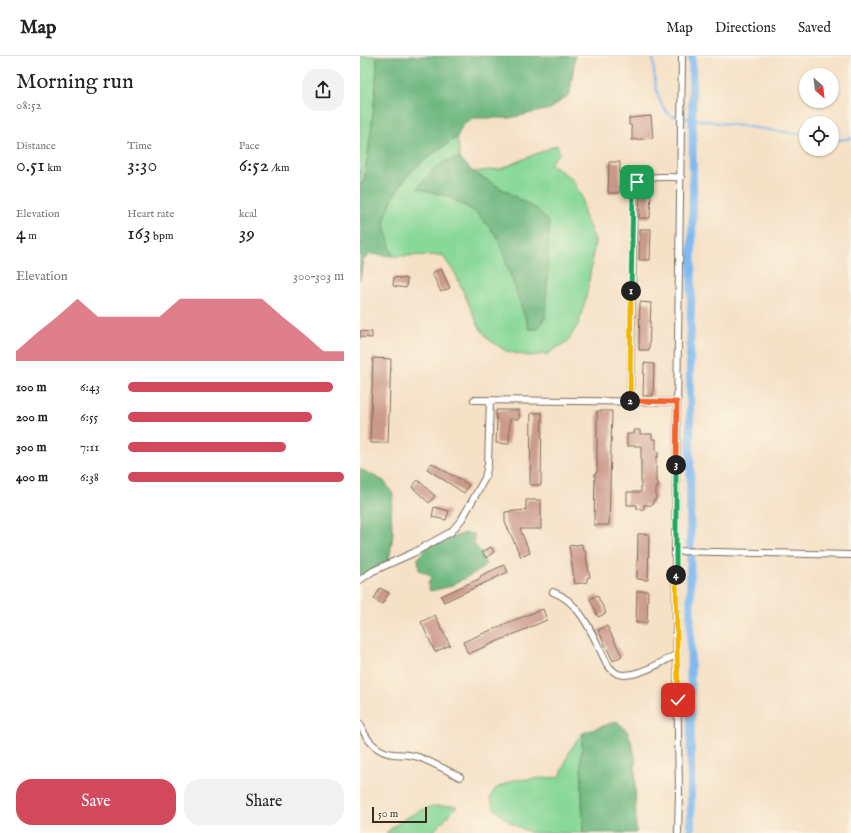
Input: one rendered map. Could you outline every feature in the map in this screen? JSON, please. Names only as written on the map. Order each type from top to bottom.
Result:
[{"type":"street","points":[[678,833],[677,402],[682,56]]},
{"type":"street","points":[[630,401],[634,187],[637,182],[644,178],[681,177]]},
{"type":"street","points":[[474,400],[677,402]]},
{"type":"street","points":[[360,580],[373,571],[413,553],[451,532],[462,519],[486,478],[488,464],[490,400]]},
{"type":"street","points":[[678,551],[851,555]]},
{"type":"street","points":[[553,592],[565,598],[577,610],[607,664],[618,674],[631,674],[656,665],[677,654]]},
{"type":"street","points":[[360,724],[372,744],[379,751],[416,756],[460,776]]},
{"type":"green space","points":[[360,56],[376,56],[377,58],[375,89],[364,181],[360,185]]},
{"type":"green space","points":[[376,56],[575,56],[570,94],[550,109],[509,118],[472,118],[462,126],[457,137],[431,155],[408,174],[393,197],[384,221],[393,256],[371,254],[363,260],[360,280],[360,185],[364,181],[370,135],[375,89]]},
{"type":"green space","points":[[457,137],[460,158],[444,162],[417,188],[447,196],[476,212],[498,236],[529,329],[537,329],[545,318],[549,223],[538,210],[473,172],[500,169],[557,145],[560,153],[550,163],[573,180],[582,198],[585,217],[595,240],[587,294],[579,323],[568,341],[547,354],[528,356],[506,351],[488,339],[478,325],[455,273],[442,255],[393,256],[384,227],[384,219],[393,196],[416,167]]},
{"type":"green space","points":[[460,158],[473,172],[538,210],[549,223],[545,318],[537,329],[529,329],[497,236],[476,212],[447,196],[417,188],[431,172],[444,162]]},
{"type":"green space","points":[[360,469],[384,481],[393,494],[391,514],[393,535],[389,560],[360,577]]},
{"type":"green space","points":[[465,533],[474,534],[474,544],[486,564],[482,569],[448,587],[430,591],[428,584],[431,577],[419,570],[418,558],[427,546]]},
{"type":"green space","points":[[617,721],[628,732],[635,755],[636,833],[583,833],[581,755],[583,733]]},
{"type":"green space","points":[[583,733],[581,755],[583,833],[531,833],[511,823],[495,810],[490,798],[495,789],[513,780],[560,777],[570,750]]},
{"type":"green space","points":[[433,806],[457,806],[432,833],[386,833],[408,817]]},
{"type":"building","points":[[651,116],[653,138],[632,140],[632,131],[631,125],[629,125],[629,118]]},
{"type":"building","points":[[609,162],[620,162],[619,193],[608,193]]},
{"type":"building","points":[[640,187],[651,187],[650,218],[639,218]]},
{"type":"building","points":[[640,229],[651,229],[650,260],[639,260]]},
{"type":"building","points":[[441,269],[450,288],[441,292],[432,273]]},
{"type":"building","points":[[394,277],[407,279],[406,288],[393,286]]},
{"type":"building","points":[[640,302],[651,303],[649,350],[639,350]]},
{"type":"building","points":[[360,331],[372,332],[372,338],[360,337]]},
{"type":"building","points":[[373,358],[391,359],[388,443],[370,443]]},
{"type":"building","points":[[644,363],[654,364],[653,396],[643,396]]},
{"type":"building","points":[[496,410],[519,410],[519,419],[510,419],[509,444],[496,443]]},
{"type":"building","points":[[597,411],[612,411],[609,525],[594,525],[595,473],[597,473]]},
{"type":"building","points":[[531,413],[542,413],[541,485],[530,485]]},
{"type":"building","points":[[634,430],[640,430],[640,434],[652,434],[652,439],[656,439],[656,451],[658,451],[658,457],[656,457],[656,482],[658,482],[658,488],[656,488],[656,500],[653,500],[653,505],[644,505],[644,509],[637,509],[637,505],[627,505],[627,492],[641,492],[641,446],[627,446],[627,434],[634,434]]},
{"type":"building","points":[[432,463],[469,485],[464,493],[427,469]]},
{"type":"building","points":[[418,480],[435,496],[429,503],[412,487]]},
{"type":"building","points":[[526,500],[541,500],[541,529],[520,529],[530,553],[521,557],[505,522],[505,512],[526,510]]},
{"type":"building","points":[[434,507],[449,511],[446,520],[432,517]]},
{"type":"building","points":[[638,534],[649,534],[648,580],[637,579]]},
{"type":"building","points":[[582,544],[583,550],[585,550],[590,577],[587,578],[587,582],[575,584],[569,546]]},
{"type":"building","points":[[491,547],[494,552],[486,558],[482,552]]},
{"type":"building","points":[[504,565],[508,572],[444,602],[441,596],[481,578],[480,576]]},
{"type":"building","points":[[380,588],[389,593],[382,604],[374,599]]},
{"type":"building","points":[[637,591],[648,591],[647,623],[636,623]]},
{"type":"building","points":[[597,595],[606,613],[598,617],[590,599]]},
{"type":"building","points":[[543,609],[547,620],[468,654],[463,642]]},
{"type":"building","points":[[435,615],[450,645],[435,652],[421,622]]},
{"type":"building","points":[[607,626],[622,656],[613,661],[598,630]]},
{"type":"waterway","points":[[653,56],[656,89],[662,105],[671,116],[799,134]]},
{"type":"waterway","points":[[691,833],[690,364],[693,191],[692,56]]},
{"type":"waterway","points":[[839,140],[851,138]]},
{"type":"route","points":[[637,182],[633,191],[630,401],[677,402],[675,551],[678,700]]}]
